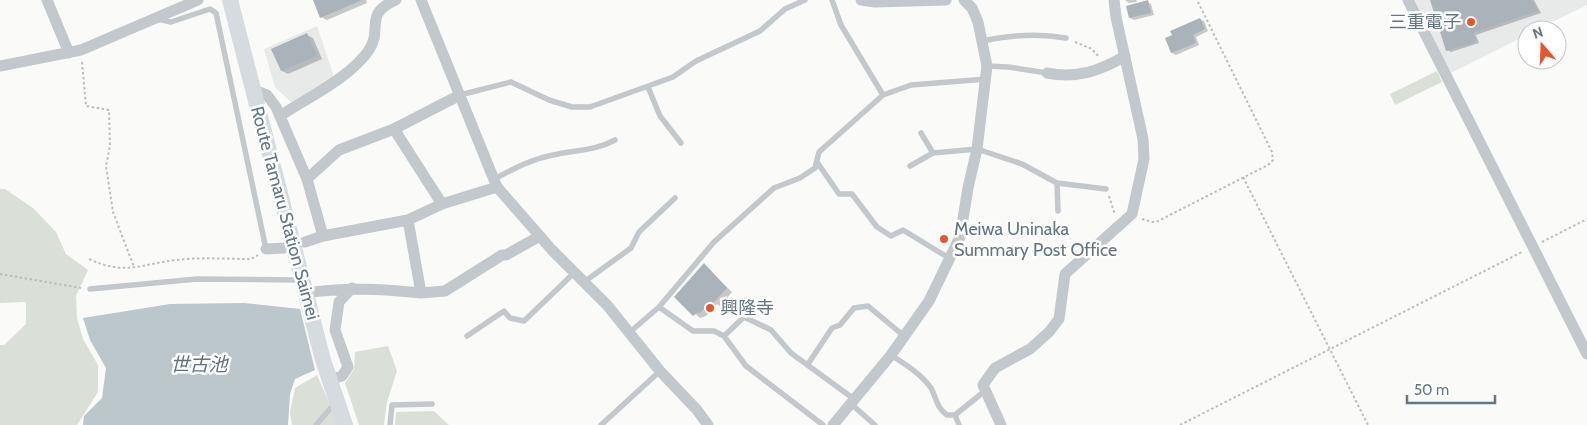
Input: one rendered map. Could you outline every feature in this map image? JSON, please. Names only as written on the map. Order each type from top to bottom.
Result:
[{"type":"main road","name":"Route Tamaru Station Saimei","points":[[230,0],[329,380],[345,425]]},
{"type":"street","points":[[47,0],[69,53]]},
{"type":"street","points":[[0,66],[32,58],[81,50],[198,0]]},
{"type":"street","points":[[280,116],[357,65],[371,48],[378,12],[383,6],[396,0]]},
{"type":"street","points":[[421,0],[495,184],[574,273],[607,304],[660,371],[697,410],[708,425]]},
{"type":"street","points":[[861,0],[874,2],[946,0]]},
{"type":"street","points":[[833,425],[891,355],[929,300],[960,237],[968,188],[978,149],[988,66],[972,8],[964,0]]},
{"type":"street","points":[[1001,425],[983,385],[995,368],[1030,348],[1050,332],[1058,319],[1065,274],[1132,214],[1144,159],[1143,139],[1114,0]]},
{"type":"street","points":[[1408,0],[1587,354]]},
{"type":"street","points":[[1047,73],[1062,76],[1093,72],[1125,56]]},
{"type":"street","points":[[252,89],[261,91],[272,100],[280,116],[307,179],[322,236]]},
{"type":"street","points":[[307,179],[339,150],[394,129],[460,95]]},
{"type":"street","points":[[394,129],[442,204]]},
{"type":"street","points":[[305,242],[322,236],[408,220],[442,204],[495,184]]},
{"type":"street","points":[[408,220],[421,293]]},
{"type":"street","points":[[304,287],[367,287],[421,293],[445,290],[502,255],[506,255],[540,236]]},
{"type":"street","points":[[266,249],[284,248]]},
{"type":"street","points":[[329,380],[342,376],[348,367],[335,330],[339,302],[352,288]]},
{"type":"lane","points":[[460,95],[511,82],[564,105],[590,107],[673,77],[696,61],[760,31],[786,9],[805,0]]},
{"type":"lane","points":[[832,0],[841,25],[883,95]]},
{"type":"lane","points":[[155,18],[171,22],[210,9],[216,13],[266,249]]},
{"type":"lane","points":[[982,41],[1002,37],[1047,35],[1066,38]]},
{"type":"lane","points":[[988,66],[1008,66],[1047,73]]},
{"type":"lane","points":[[630,332],[659,307],[714,242],[774,188],[800,178],[815,168],[819,152],[883,95],[911,85],[987,80]]},
{"type":"lane","points":[[648,87],[660,116],[681,143]]},
{"type":"lane","points":[[921,133],[933,153]]},
{"type":"lane","points":[[495,184],[514,168],[539,158],[603,147],[615,140]]},
{"type":"lane","points":[[910,166],[933,153],[978,149],[1022,164],[1057,184],[1106,189]]},
{"type":"lane","points":[[816,162],[839,194],[852,194],[877,227],[891,236],[903,230],[949,258]]},
{"type":"lane","points":[[1057,184],[1058,211]]},
{"type":"lane","points":[[584,282],[631,248],[639,232],[676,198]]},
{"type":"lane","points":[[467,336],[504,311],[510,318],[524,321],[574,273]]},
{"type":"lane","points":[[90,289],[197,279],[304,287]]},
{"type":"lane","points":[[808,364],[832,328],[840,324],[854,308],[868,306],[904,336]]},
{"type":"lane","points":[[659,307],[693,331],[714,331],[724,336],[746,366],[823,425]]},
{"type":"lane","points":[[724,336],[744,317],[771,330],[791,353],[808,364],[852,401],[875,425]]},
{"type":"lane","points":[[891,355],[915,371],[931,389],[935,402],[947,415],[954,415],[986,390]]},
{"type":"lane","points":[[601,425],[660,371]]},
{"type":"lane","points":[[316,425],[336,402]]},
{"type":"lane","points":[[390,425],[392,405],[432,404]]},
{"type":"lane","points":[[954,415],[959,425]]},
{"type":"path","points":[[1132,214],[1144,221],[1158,221],[1268,165],[1273,160],[1272,152],[1197,0]]},
{"type":"path","points":[[1066,38],[1092,49],[1106,67]]},
{"type":"path","points":[[81,50],[86,106],[109,110],[110,146],[106,166],[113,212],[134,267]]},
{"type":"path","points":[[1243,178],[1368,425]]},
{"type":"path","points":[[1106,189],[1119,226]]},
{"type":"path","points":[[1180,425],[1587,219]]},
{"type":"path","points":[[89,259],[108,268],[122,269],[178,260],[251,259],[266,249]]},
{"type":"path","points":[[0,274],[74,288],[90,289]]},
{"type":"shaded area","points":[[1413,0],[1587,0],[1587,5],[1556,20],[1517,20],[1517,40],[1451,73]]},
{"type":"shaded area","points":[[317,26],[336,83],[293,104],[275,87],[264,49]]},
{"type":"shaded area","points":[[1437,71],[1442,82],[1395,105],[1390,94]]},
{"type":"shaded area","points":[[0,189],[5,189],[33,208],[56,232],[66,254],[88,270],[76,296],[77,318],[83,339],[98,365],[98,392],[77,425],[0,425],[0,345],[4,345],[26,324],[26,302],[0,303]]},
{"type":"shaded area","points":[[388,346],[397,371],[387,402],[384,425],[359,425],[345,383],[354,369],[355,352]]},
{"type":"shaded area","points":[[317,375],[339,425],[292,425],[290,412],[295,388]]},
{"type":"shaded area","points":[[434,411],[449,425],[395,425],[396,412]]},
{"type":"water","name":"世古池","points":[[244,303],[300,309],[315,370],[295,379],[290,394],[288,425],[83,425],[84,416],[102,398],[106,368],[90,340],[83,318],[170,304]]},
{"type":"building","points":[[313,0],[362,0],[320,18]]},
{"type":"building","points":[[1148,0],[1151,13],[1129,18],[1126,6]]},
{"type":"building","name":"三重電子","points":[[1430,0],[1532,0],[1538,11],[1473,33],[1476,42],[1446,51]]},
{"type":"building","points":[[1200,18],[1205,29],[1193,35],[1196,43],[1171,53],[1165,38],[1172,35],[1170,31]]},
{"type":"building","points":[[307,33],[317,56],[281,71],[271,49]]},
{"type":"building","points":[[704,263],[727,288],[713,303],[711,301],[699,314],[698,312],[693,316],[674,297]]},
{"type":"place","name":"三重電子","points":[[1471,22]]},
{"type":"place","name":"Meiwa Uninaka Summary Post Office","points":[[944,239]]},
{"type":"place","name":"興隆寺","points":[[710,308]]}]
